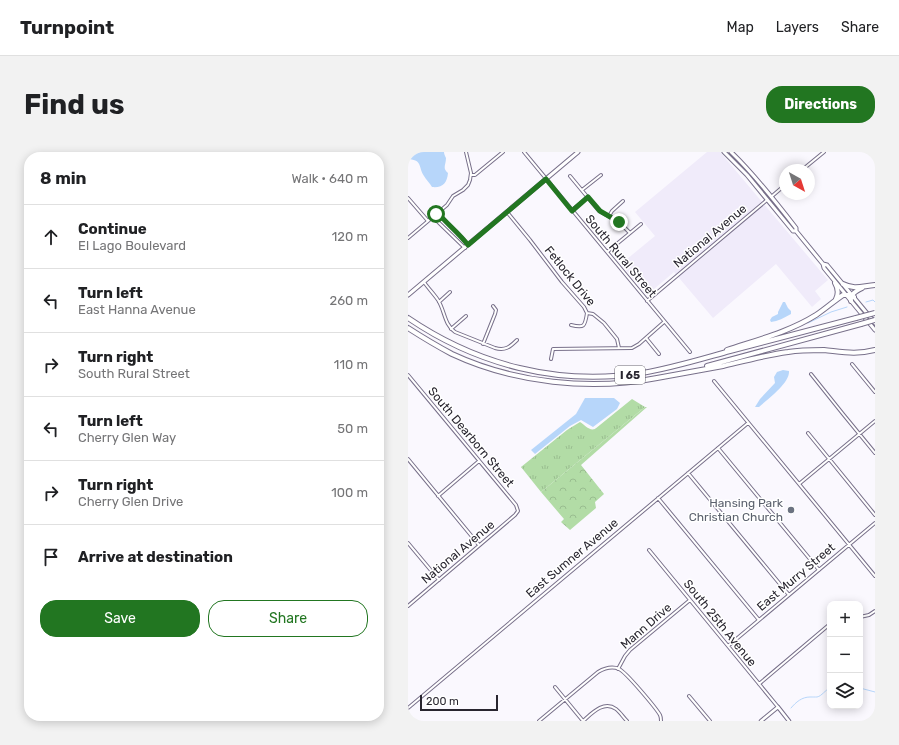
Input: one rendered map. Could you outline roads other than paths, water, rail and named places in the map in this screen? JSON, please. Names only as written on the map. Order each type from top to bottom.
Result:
[{"type":"highway","points":[[835,283],[838,288],[838,296],[836,300]]},
{"type":"highway","points":[[843,284],[850,288],[875,285]]},
{"type":"highway","points":[[681,364],[786,330],[815,315],[845,294],[852,298],[855,292],[864,287]]},
{"type":"highway","name":"I 65","points":[[408,318],[439,337],[473,354],[513,367],[547,374],[587,377],[614,376],[646,372],[875,313]]},
{"type":"highway","name":"I 65","points":[[408,328],[461,358],[502,371],[536,379],[568,383],[606,384],[642,381],[682,373],[861,324],[875,322]]},
{"type":"highway","points":[[682,373],[795,351],[824,350],[863,353],[874,350]]},
{"type":"main road","points":[[408,295],[578,152]]},
{"type":"main road","points":[[724,152],[743,171],[793,231],[796,231]]},
{"type":"main road","points":[[731,152],[748,170],[796,228],[796,231],[845,294]]},
{"type":"main road","points":[[822,264],[827,265],[843,284],[875,330]]},
{"type":"main road","points":[[852,298],[875,322]]},
{"type":"street","points":[[408,238],[447,205],[454,195],[463,190],[469,183],[471,175],[466,152]]},
{"type":"street","points":[[471,175],[476,175],[503,152]]},
{"type":"street","name":"South Rural Street","points":[[524,152],[690,352]]},
{"type":"street","points":[[809,164],[824,152]]},
{"type":"street","points":[[582,190],[601,175]]},
{"type":"street","points":[[570,176],[600,211],[621,223],[630,233]]},
{"type":"street","name":"National Avenue","points":[[647,301],[779,190]]},
{"type":"street","points":[[572,211],[588,197]]},
{"type":"street","points":[[408,198],[428,221]]},
{"type":"street","points":[[609,216],[623,201]]},
{"type":"street","name":"Fetlock Drive","points":[[507,212],[562,282],[584,307],[587,313],[593,314],[604,323],[617,339],[618,348]]},
{"type":"street","points":[[438,213],[468,245]]},
{"type":"street","points":[[433,217],[465,248]]},
{"type":"street","points":[[607,252],[641,224]]},
{"type":"street","points":[[424,282],[439,302],[446,322],[451,329],[457,333],[494,348],[502,349],[508,347],[517,340]]},
{"type":"street","points":[[439,302],[450,292]]},
{"type":"street","points":[[483,344],[495,314],[495,309],[493,306]]},
{"type":"street","points":[[571,325],[580,327],[583,326],[586,322],[587,313]]},
{"type":"street","points":[[451,329],[466,316]]},
{"type":"street","points":[[551,358],[553,349],[634,347],[664,322]]},
{"type":"street","points":[[646,338],[659,354]]},
{"type":"street","points":[[852,364],[875,392]]},
{"type":"street","points":[[811,374],[875,453]]},
{"type":"street","name":"South Dearborn Street","points":[[408,376],[516,505],[518,511]]},
{"type":"street","points":[[714,381],[875,576]]},
{"type":"street","points":[[799,484],[875,421]]},
{"type":"street","name":"East Sumner Avenue","points":[[408,708],[748,423]]},
{"type":"street","points":[[808,433],[875,514]]},
{"type":"street","points":[[718,448],[819,570]]},
{"type":"street","points":[[408,459],[479,545]]},
{"type":"street","points":[[438,496],[479,461]]},
{"type":"street","points":[[688,473],[789,595]]},
{"type":"street","points":[[658,498],[759,620]]},
{"type":"street","name":"National Avenue","points":[[408,606],[518,511]]},
{"type":"street","name":"East Murry Street","points":[[728,646],[875,522]]},
{"type":"street","points":[[408,543],[439,580]]},
{"type":"street","name":"South 25th Avenue","points":[[649,550],[778,707]]},
{"type":"street","name":"Mann Drive","points":[[618,668],[630,650],[690,600]]},
{"type":"street","points":[[863,616],[869,615],[875,610]]},
{"type":"street","points":[[759,684],[827,627]]},
{"type":"street","points":[[539,721],[601,670],[618,668],[627,674],[658,712],[661,721]]},
{"type":"street","points":[[555,687],[583,721],[598,708],[604,706],[615,708],[627,721]]},
{"type":"street","points":[[690,696],[710,721]]},
{"type":"street","points":[[761,721],[778,707],[789,721]]},
{"type":"water","points":[[408,152],[444,152],[446,158],[445,168],[448,173],[447,180],[444,184],[439,187],[432,187],[422,173],[418,162],[408,159]]},
{"type":"water","points":[[783,302],[785,302],[791,311],[791,314],[771,322],[770,320],[772,317],[778,314]]},
{"type":"water","points":[[783,370],[789,371],[786,381],[759,407],[755,407],[760,399],[775,383],[774,377],[777,372]]},
{"type":"water","points":[[585,398],[614,398],[620,403],[617,409],[593,427],[581,420],[570,426],[535,454],[531,450],[576,414]]},
{"type":"waterway","points":[[866,302],[873,300],[875,302]]},
{"type":"waterway","points":[[808,323],[831,312],[847,307]]},
{"type":"waterway","points":[[863,689],[875,692]]},
{"type":"waterway","points":[[791,708],[802,699],[807,697],[817,697],[827,690]]},
{"type":"place","name":"Hansing Park Christian Church","points":[[791,510]]}]
